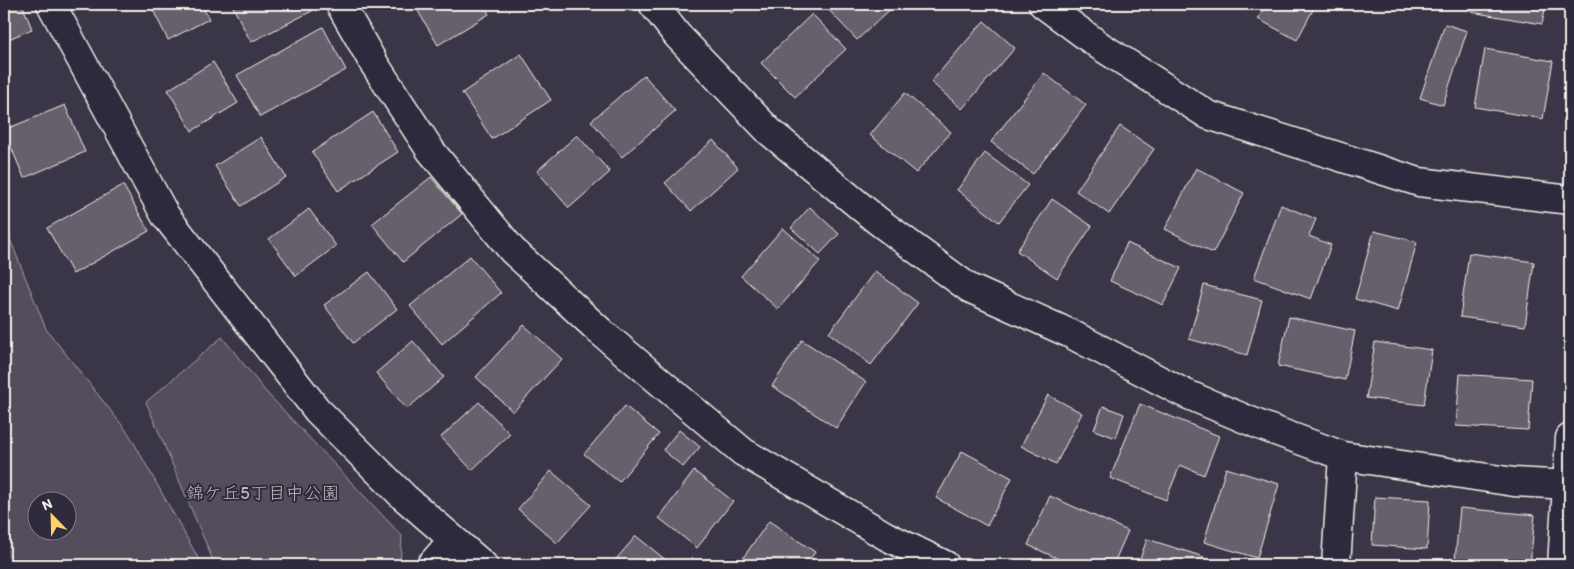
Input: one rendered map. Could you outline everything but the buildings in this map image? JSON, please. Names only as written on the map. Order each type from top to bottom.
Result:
[{"type":"street","points":[[51,4],[166,215],[317,410],[404,497],[483,565]]},
{"type":"street","points":[[340,4],[373,62],[431,151],[512,250],[601,332],[743,452],[886,536],[945,565]]},
{"type":"street","points":[[653,4],[676,35],[770,132],[878,222],[969,288],[1069,333],[1184,393],[1262,426],[1343,456],[1514,482],[1569,485]]},
{"type":"street","points":[[1043,4],[1100,46],[1208,115],[1419,182],[1570,200]]},
{"type":"street","points":[[1562,565],[1569,485],[1570,438]]},
{"type":"street","points":[[1336,565],[1343,456]]},
{"type":"street","points":[[431,565],[453,540]]},
{"type":"green space","points":[[4,224],[46,329],[129,434],[202,565],[4,565]]},
{"type":"green space","name":"錦ケ丘5丁目中公園","points":[[222,337],[266,392],[402,536],[400,565],[215,565],[146,402]]}]
